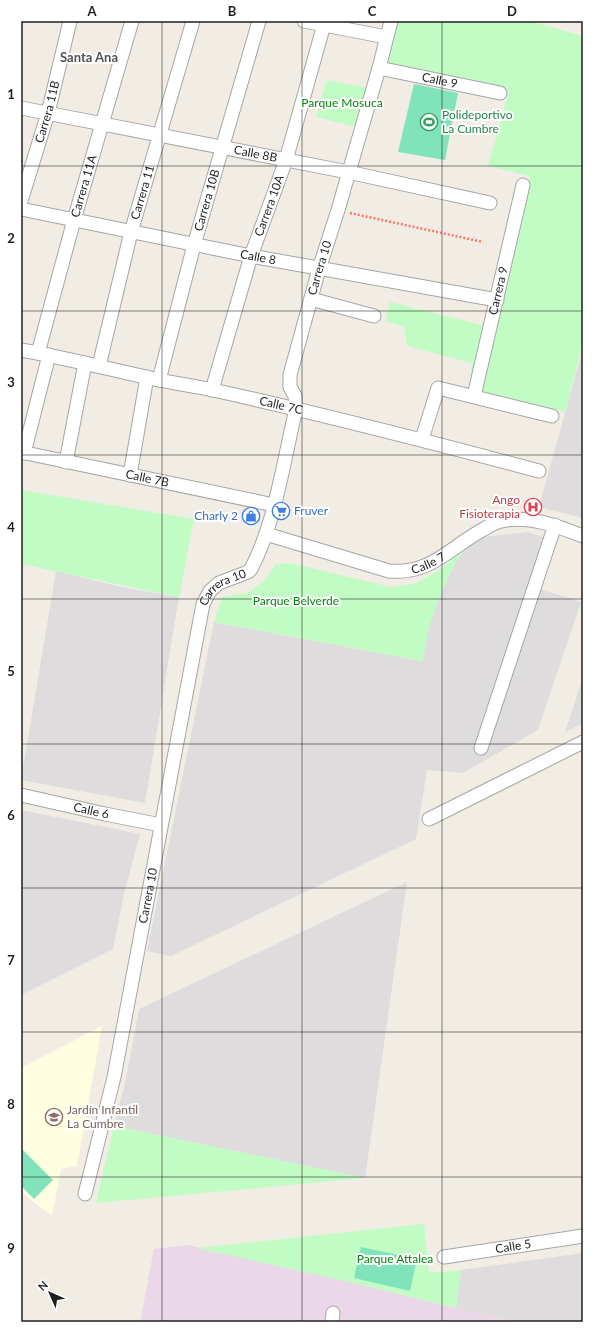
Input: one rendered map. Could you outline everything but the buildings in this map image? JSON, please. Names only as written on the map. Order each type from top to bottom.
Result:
[{"type":"street","name":"Carrera 11B","points":[[21,201],[48,113],[70,21]]},
{"type":"street","name":"Carrera 11A","points":[[23,453],[43,354],[74,220],[132,21]]},
{"type":"street","name":"Carrera 11","points":[[99,366],[131,232],[193,21]]},
{"type":"street","name":"Carrera 10B","points":[[130,475],[153,379],[194,245],[259,21]]},
{"type":"street","points":[[304,21],[325,23],[386,37]]},
{"type":"street","name":"Carrera 10","points":[[85,1194],[114,1077],[203,604],[210,591],[219,583],[248,572],[251,569],[266,534],[296,409],[295,396],[290,387],[290,375],[319,269],[338,210],[379,68],[390,21]]},
{"type":"street","name":"Carrera 10A","points":[[212,390],[251,256],[286,160],[325,23]]},
{"type":"street","name":"Calle 9","points":[[379,68],[500,93]]},
{"type":"street","name":"Calle 8B","points":[[21,108],[348,172],[490,204]]},
{"type":"street","name":"Carrera 9","points":[[474,396],[523,185]]},
{"type":"street","name":"Calle 8","points":[[21,209],[251,256],[497,300]]},
{"type":"street","points":[[311,299],[374,316]]},
{"type":"street","name":"Calle 7C","points":[[21,350],[296,409],[422,439],[538,471]]},
{"type":"street","points":[[66,462],[85,363]]},
{"type":"street","points":[[422,439],[438,388],[552,416]]},
{"type":"street","name":"Calle 7B","points":[[23,453],[274,505]]},
{"type":"street","name":"Calle 7","points":[[266,534],[389,571],[398,572],[411,571],[429,564],[478,532],[490,525],[504,520],[527,520],[555,525],[583,536]]},
{"type":"street","points":[[481,748],[555,525]]},
{"type":"street","points":[[429,819],[583,742]]},
{"type":"street","name":"Calle 6","points":[[21,795],[161,825]]},
{"type":"street","name":"Calle 5","points":[[444,1257],[583,1236]]},
{"type":"path","points":[[338,210],[483,242]]},
{"type":"shaded area","points":[[583,348],[583,518],[539,507]]},
{"type":"shaded area","points":[[528,532],[556,542],[540,589],[581,602],[538,730],[463,773],[427,770],[416,839],[171,956],[147,951],[214,622],[422,661],[429,626],[437,603],[455,563],[467,547],[484,537]]},
{"type":"shaded area","points":[[56,571],[121,587],[179,597],[145,803],[21,780]]},
{"type":"shaded area","points":[[583,677],[583,723],[565,732]]},
{"type":"shaded area","points":[[21,810],[140,834],[124,894],[113,949],[21,995]]},
{"type":"shaded area","points":[[407,882],[365,1178],[114,1126],[126,1079],[139,1009]]},
{"type":"shaded area","name":"Jardín Infantil La Cumbre","points":[[102,1026],[77,1166],[61,1169],[52,1216],[21,1192],[21,1068]]},
{"type":"shaded area","points":[[187,1245],[358,1284],[506,1320],[507,1322],[140,1322],[154,1249]]},
{"type":"shaded area","points":[[583,1253],[583,1322],[507,1322],[506,1320],[456,1308],[461,1270]]},
{"type":"green space","points":[[397,21],[529,21],[583,36],[583,343],[565,412],[469,388],[472,363],[407,346],[404,327],[386,321],[390,302],[494,328],[530,176],[488,166],[509,91],[385,68]]},
{"type":"green space","name":"Parque Mosuca","points":[[327,80],[373,89],[361,128],[316,117]]},
{"type":"green space","name":"Polideportivo La Cumbre","points":[[414,84],[458,93],[445,160],[398,152]]},
{"type":"green space","points":[[21,490],[194,519],[179,597],[21,564]]},
{"type":"green space","name":"Parque Belverde","points":[[467,547],[455,563],[437,603],[429,626],[423,661],[214,622],[222,597],[248,593],[264,581],[276,564],[290,563],[391,587],[414,584],[441,569]]},
{"type":"green space","points":[[114,1126],[365,1178],[96,1203]]},
{"type":"green space","points":[[21,1148],[53,1180],[34,1199],[21,1186]]},
{"type":"green space","name":"Parque Attalea","points":[[424,1224],[429,1273],[461,1270],[456,1308],[358,1284],[197,1248]]},
{"type":"green space","points":[[361,1247],[417,1259],[410,1291],[354,1278]]},
{"type":"place","name":"Polideportivo La Cumbre","points":[[429,122]]},
{"type":"place","name":"Ango Fisioterapia","points":[[533,507]]},
{"type":"place","name":"Fruver","points":[[281,511]]},
{"type":"place","name":"Charly 2","points":[[251,516]]},
{"type":"place","name":"Jardín Infantil La Cumbre","points":[[54,1117]]},
{"type":"district","name":"Santa Ana","points":[[89,57]]}]
